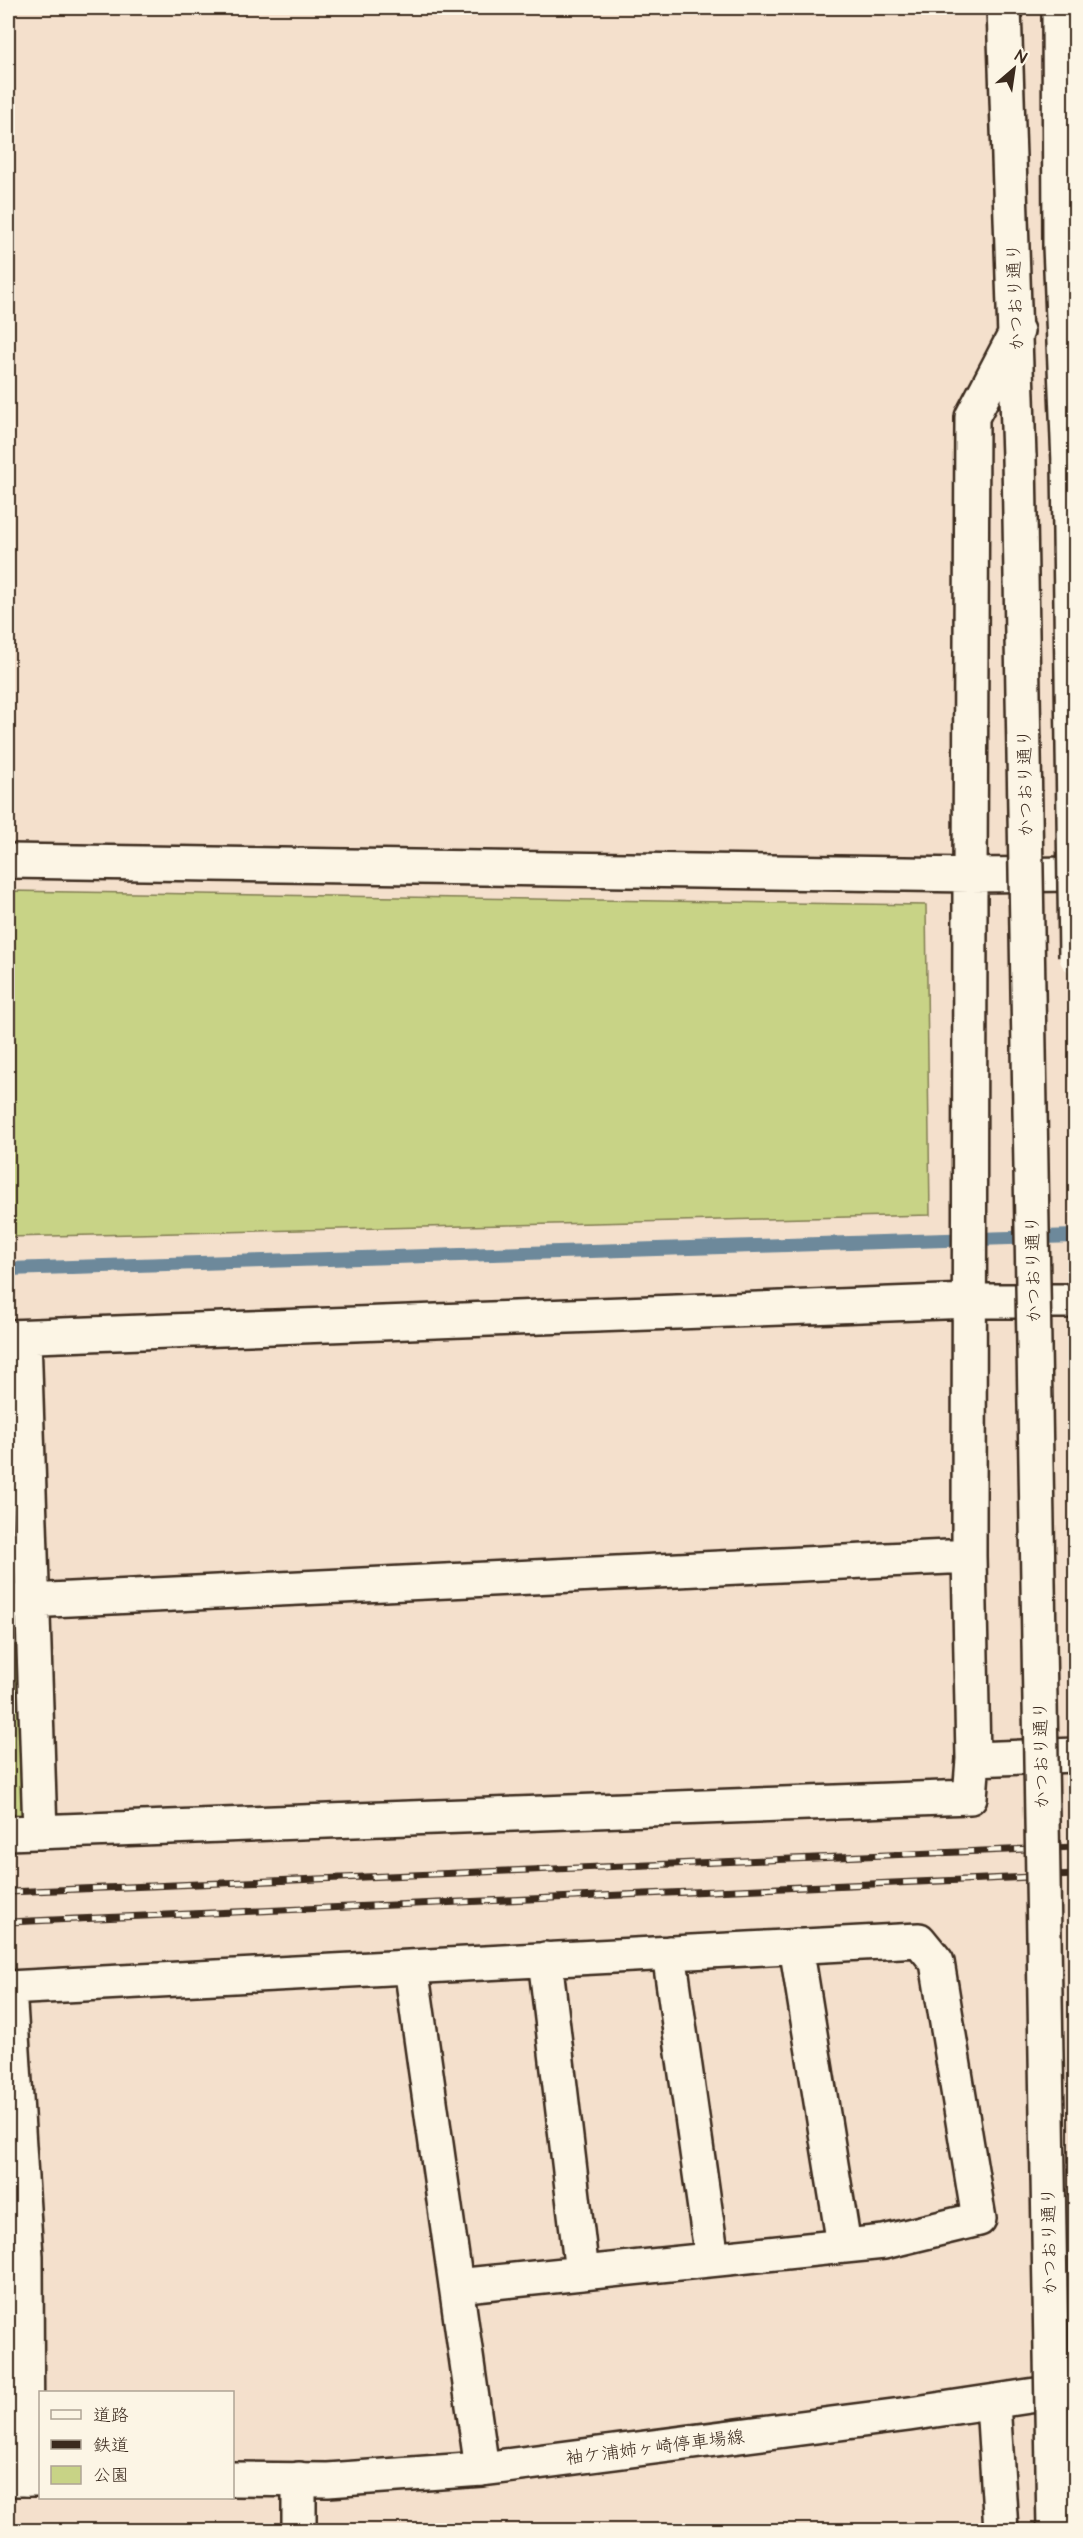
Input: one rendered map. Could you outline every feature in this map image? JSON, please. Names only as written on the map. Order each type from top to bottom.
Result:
[{"type":"street","name":"かつおり通り","points":[[1005,8],[1017,331],[1054,2530]]},
{"type":"street","points":[[1064,14],[1060,246],[1069,463],[1076,957]]},
{"type":"street","points":[[1060,246],[1076,291]]},
{"type":"street","points":[[8,1833],[970,1797],[973,1759],[969,1557],[972,417],[1017,331]]},
{"type":"street","points":[[8,861],[970,875],[1076,874]]},
{"type":"street","points":[[40,1832],[20,1601],[16,1337],[970,1289],[1076,1301]]},
{"type":"street","points":[[20,1601],[969,1557]]},
{"type":"street","points":[[973,1759],[1076,1755]]},
{"type":"street","points":[[25,2479],[8,1988],[919,1940],[937,1962],[979,2219],[884,2242],[456,2286]]},
{"type":"street","points":[[796,1946],[844,2246]]},
{"type":"street","points":[[669,1953],[712,2259]]},
{"type":"street","points":[[545,1959],[582,2273]]},
{"type":"street","points":[[411,1967],[482,2469]]},
{"type":"street","name":"袖ケ浦姉ヶ崎停車場線","points":[[234,2480],[299,2480],[482,2469],[993,2403],[1076,2389]]},
{"type":"street","points":[[993,2403],[1001,2530]]},
{"type":"street","points":[[299,2480],[299,2530]]},
{"type":"green space","points":[[8,891],[926,905],[930,1215],[8,1237]]},
{"type":"green space","points":[[32,1601],[40,1832],[8,1833],[8,1602]]},
{"type":"waterway","points":[[8,1269],[1076,1236]]},
{"type":"railway","points":[[8,1892],[1076,1847]]},
{"type":"railway","points":[[8,1922],[1076,1875]]}]
